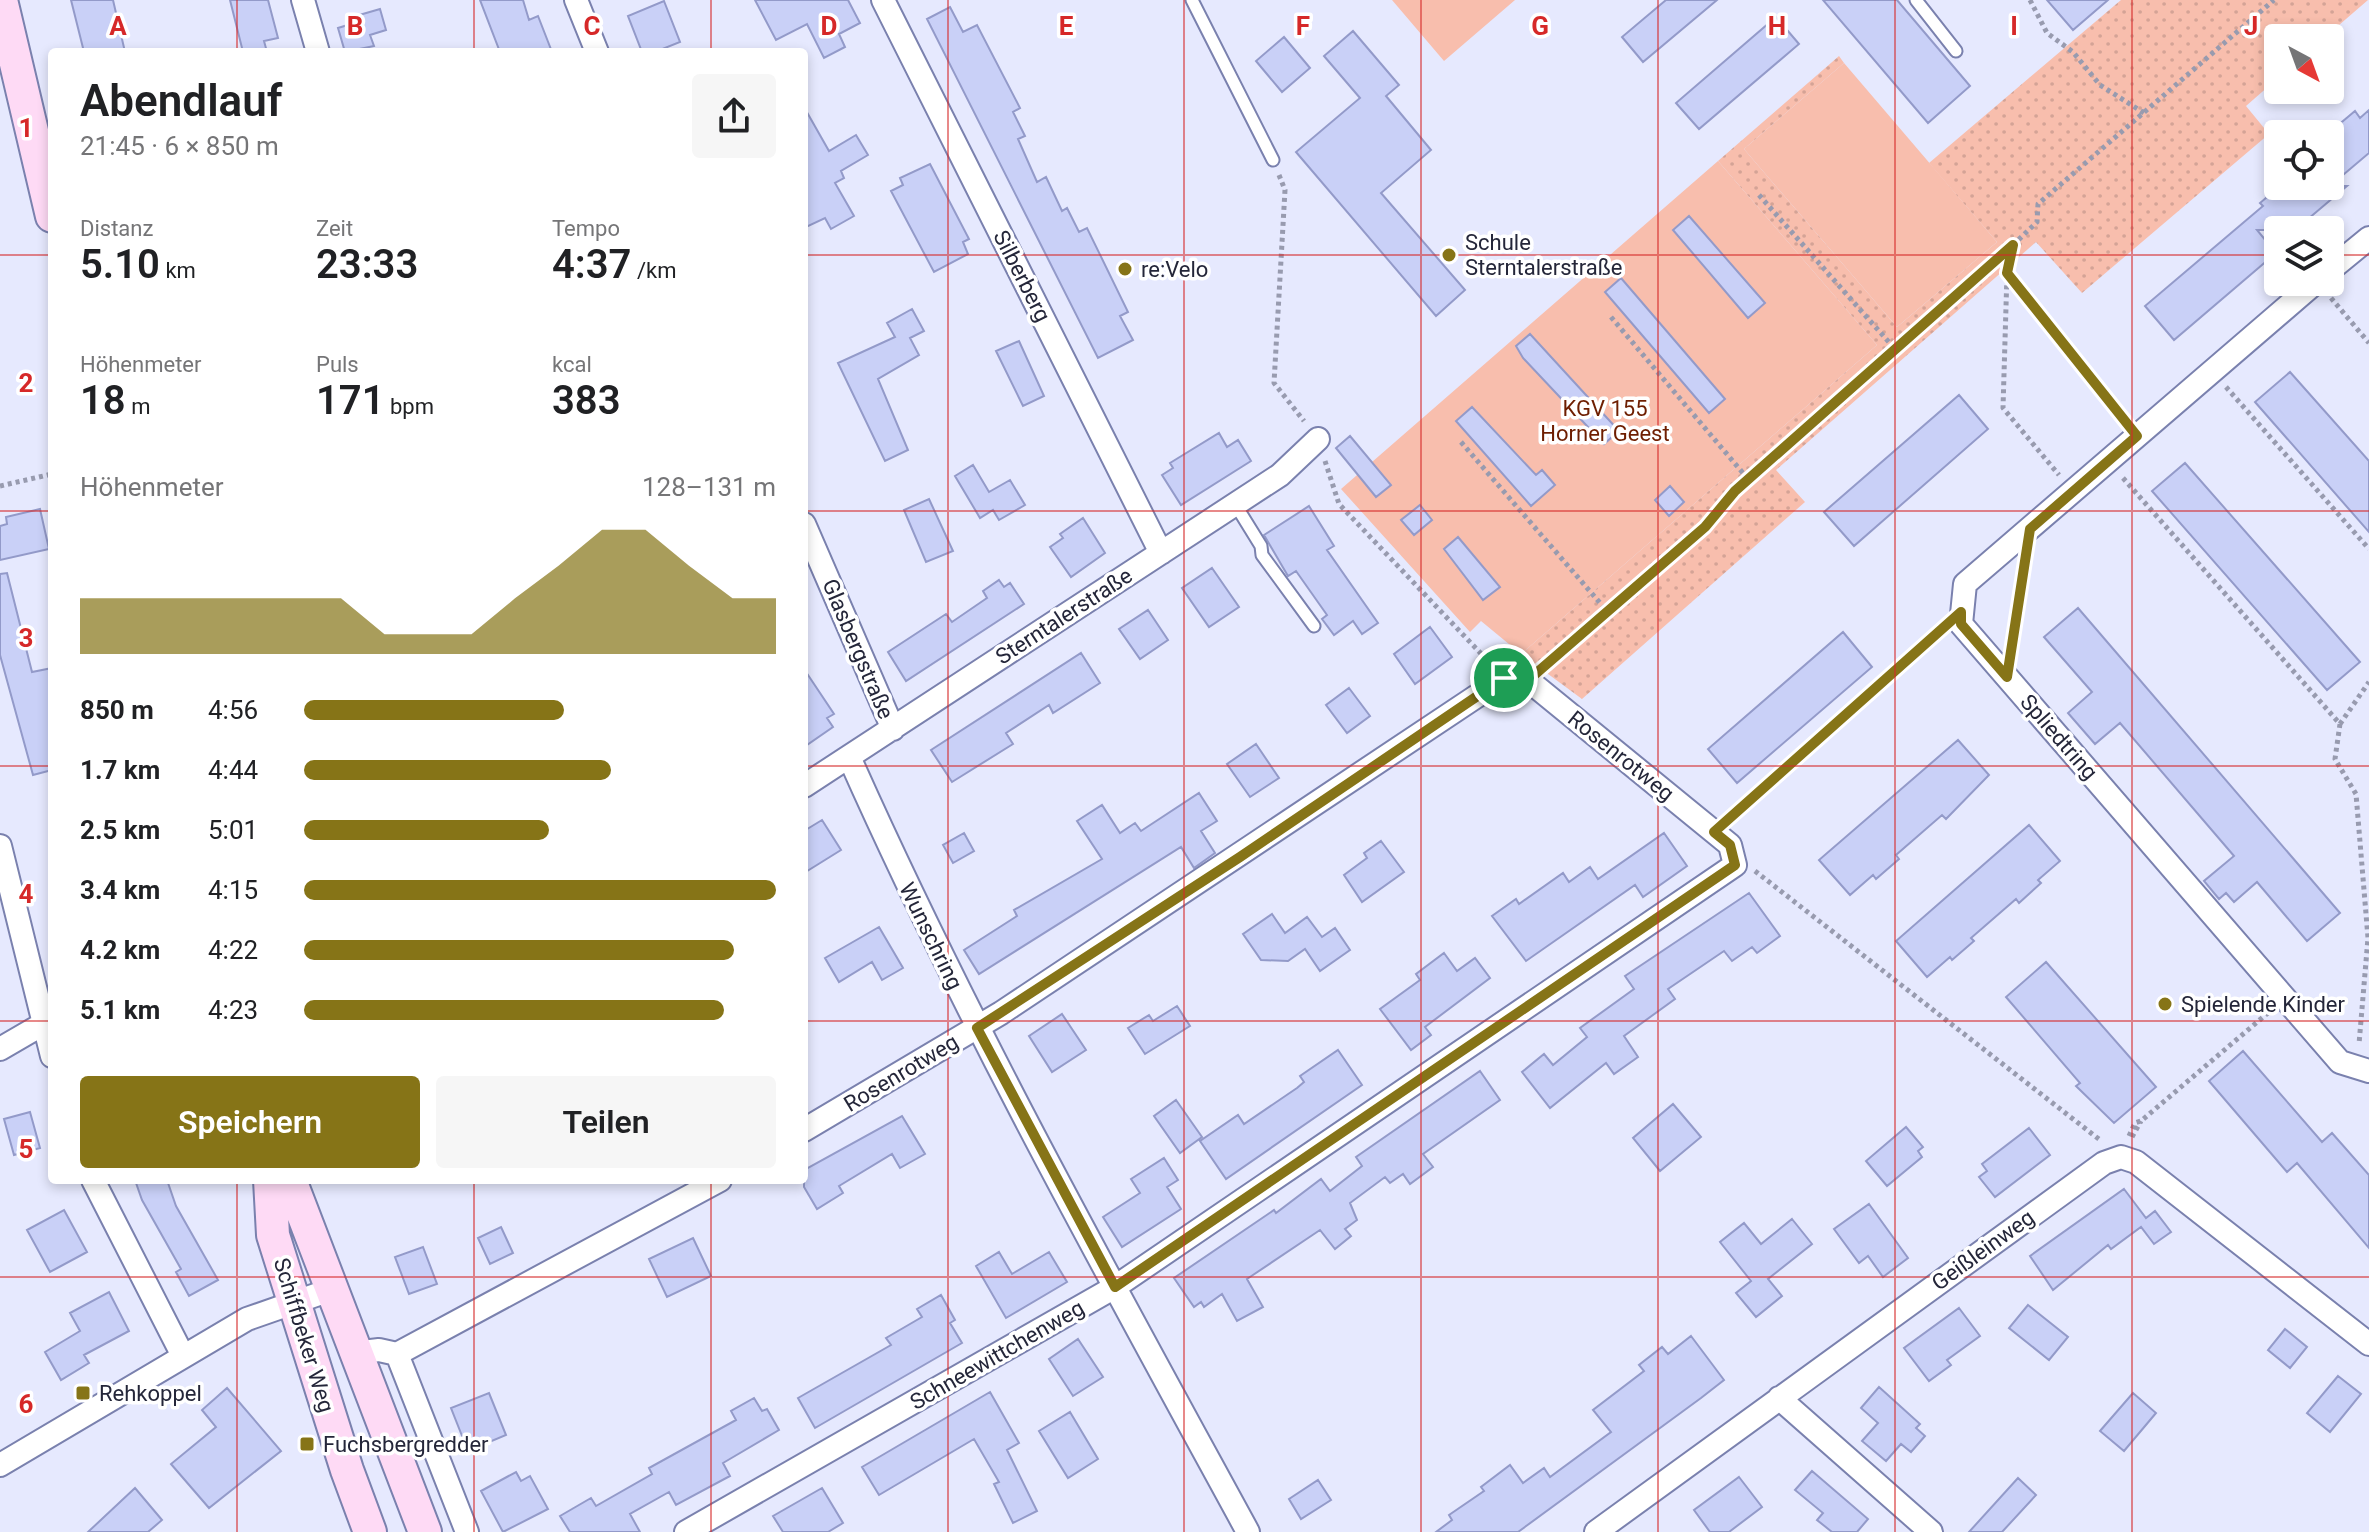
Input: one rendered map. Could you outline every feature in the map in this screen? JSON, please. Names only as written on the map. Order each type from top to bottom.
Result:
[{"type":"main road","points":[[1,0],[48,199]]},
{"type":"main road","name":"Schiffbeker Weg","points":[[270,1184],[273,1235],[370,1532]]},
{"type":"main road","name":"Schiffbeker Weg","points":[[291,1184],[425,1532]]},
{"type":"street","points":[[303,0],[317,48]]},
{"type":"street","points":[[576,0],[595,48]]},
{"type":"street","name":"Silberberg","points":[[883,0],[1161,553]]},
{"type":"street","points":[[2344,262],[2369,238]]},
{"type":"street","points":[[1961,612],[1965,584],[2213,371],[2307,296]]},
{"type":"street","name":"Sterntalerstraße","points":[[808,784],[1280,475],[1318,439]]},
{"type":"street","name":"Glasbergstraße","points":[[808,533],[893,729]]},
{"type":"street","name":"Spliedtring","points":[[1961,612],[1961,624],[2340,1062],[2363,1069]]},
{"type":"street","name":"Rosenrotweg","points":[[808,1128],[977,1028],[1227,866],[1504,678],[1534,685],[1730,845],[1735,865]]},
{"type":"street","name":"Wunschring","points":[[850,759],[917,910],[977,1028],[1248,1532]]},
{"type":"street","points":[[0,846],[48,1042]]},
{"type":"street","name":"Schneewittchenweg","points":[[686,1532],[1115,1287],[1735,865]]},
{"type":"street","points":[[0,1049],[43,1024]]},
{"type":"street","points":[[2121,1157],[2136,1162],[2369,1344]]},
{"type":"street","name":"Geißleinweg","points":[[1596,1532],[2104,1163],[2121,1157]]},
{"type":"street","points":[[95,1184],[183,1356]]},
{"type":"street","points":[[467,1532],[397,1354],[713,1184]]},
{"type":"street","points":[[0,1465],[247,1319],[330,1290]]},
{"type":"street","name":"Schiffbeker Weg","points":[[354,1353],[379,1350],[397,1354]]},
{"type":"street","points":[[1779,1398],[1931,1532]]},
{"type":"lane","points":[[1192,0],[1273,160]]},
{"type":"lane","points":[[1916,0],[1956,51]]},
{"type":"lane","points":[[1235,504],[1261,546],[1262,555],[1314,626]]},
{"type":"path","points":[[2030,0],[2047,33],[2073,52],[2100,85],[2144,113]]},
{"type":"path","points":[[1273,160],[1285,190],[1274,383],[1318,439],[1339,504],[1504,678],[1533,676],[1705,527],[1748,479],[2013,245],[2037,222],[2038,204],[2274,0]]},
{"type":"path","points":[[1759,195],[1894,348]]},
{"type":"path","points":[[2013,245],[2007,273],[2003,408],[2073,492]]},
{"type":"path","points":[[2007,273],[2137,436]]},
{"type":"path","points":[[2334,296],[2369,343]]},
{"type":"path","points":[[1611,317],[1748,479]]},
{"type":"path","points":[[2213,371],[2369,549]]},
{"type":"path","points":[[1461,442],[1607,611]]},
{"type":"path","points":[[2108,461],[2340,724]]},
{"type":"path","points":[[0,486],[48,475]]},
{"type":"path","points":[[2007,677],[2030,529]]},
{"type":"path","points":[[1714,832],[1961,612]]},
{"type":"path","points":[[2363,1069],[2368,938],[2356,794],[2335,759],[2340,724],[2369,682]]},
{"type":"path","points":[[1735,865],[1757,872],[2121,1157]]},
{"type":"path","points":[[2141,1121],[2285,999]]},
{"type":"green space","points":[[1392,0],[1515,0],[1444,61]]},
{"type":"green space","points":[[2121,0],[2368,0],[2340,24],[2264,24],[2264,90],[2246,106],[2264,128],[2264,138],[2082,293],[2036,242],[1776,470],[1805,502],[1582,699],[1521,654],[1877,345],[1718,161],[1839,56],[1844,63],[1744,149],[1897,327],[1997,242],[1929,163]]},
{"type":"green space","points":[[1844,63],[1997,242],[1897,327],[1744,149]]},
{"type":"green space","name":"KGV 155 Horner Geest","points":[[1718,161],[1877,345],[1521,654],[1481,621],[1470,632],[1341,489]]},
{"type":"building","points":[[71,0],[113,0],[124,48],[83,48]]},
{"type":"building","points":[[230,0],[268,0],[278,38],[264,41],[266,48],[242,48]]},
{"type":"building","points":[[480,0],[523,0],[529,20],[538,16],[550,48],[498,48]]},
{"type":"building","points":[[755,0],[848,0],[860,23],[839,34],[845,47],[824,58],[807,24],[776,40]]},
{"type":"building","points":[[1666,0],[1717,0],[1643,62],[1622,37]]},
{"type":"building","points":[[1823,0],[1897,0],[1970,86],[1928,123]]},
{"type":"building","points":[[2047,0],[2108,0],[2073,30]]},
{"type":"building","points":[[664,1],[680,42],[665,48],[640,48],[628,16]]},
{"type":"building","points":[[950,7],[963,32],[977,25],[1020,108],[1013,112],[1025,136],[1018,139],[1037,182],[1046,177],[1062,211],[1067,208],[1079,232],[1087,228],[1128,312],[1120,316],[1133,340],[1098,358],[927,19]]},
{"type":"building","points":[[380,9],[386,30],[370,35],[374,46],[344,48],[338,28],[351,24],[349,18]]},
{"type":"building","points":[[1776,17],[1799,44],[1699,129],[1676,103]]},
{"type":"building","points":[[1353,31],[1399,85],[1386,96],[1431,150],[1381,193],[1465,290],[1436,316],[1296,152],[1360,98],[1324,56]]},
{"type":"building","points":[[1284,37],[1310,68],[1282,92],[1256,61]]},
{"type":"building","points":[[2369,110],[2369,153],[2344,174],[2344,120],[2355,111],[2360,118]]},
{"type":"building","points":[[808,114],[829,151],[856,135],[868,155],[841,171],[844,178],[835,183],[854,216],[831,229],[825,218],[808,226]]},
{"type":"building","points":[[930,164],[969,239],[963,242],[968,254],[934,272],[891,191],[903,185],[900,178]]},
{"type":"building","points":[[2264,200],[2330,200],[2312,216],[2264,216],[2264,230],[2257,230],[2264,238],[2264,263],[2174,340],[2145,306],[2263,206],[2260,203]]},
{"type":"building","points":[[1689,216],[1765,303],[1748,318],[1673,230]]},
{"type":"building","points":[[1621,278],[1725,399],[1709,413],[1605,292]]},
{"type":"building","points":[[912,309],[924,331],[910,338],[919,355],[878,379],[908,450],[885,461],[838,363],[895,337],[887,323]]},
{"type":"building","points":[[1530,334],[1619,431],[1604,444],[1523,358],[1516,346]]},
{"type":"building","points":[[1019,341],[1044,396],[1023,406],[996,351]]},
{"type":"building","points":[[2290,372],[2369,461],[2369,532],[2255,402]]},
{"type":"building","points":[[1959,395],[1988,429],[1854,546],[1824,512]]},
{"type":"building","points":[[1472,407],[1536,475],[1542,470],[1555,485],[1531,506],[1456,421]]},
{"type":"building","points":[[1219,433],[1227,447],[1238,440],[1251,461],[1181,505],[1162,475],[1173,468],[1170,463]]},
{"type":"building","points":[[1350,436],[1391,485],[1376,497],[1336,448]]},
{"type":"building","points":[[2185,463],[2360,662],[2327,690],[2152,491]]},
{"type":"building","points":[[973,465],[989,492],[1010,480],[1025,505],[999,520],[993,510],[980,518],[955,476]]},
{"type":"building","points":[[1670,486],[1684,502],[1669,516],[1655,500]]},
{"type":"building","points":[[929,499],[953,551],[926,562],[904,510]]},
{"type":"building","points":[[1420,505],[1432,520],[1414,535],[1401,520]]},
{"type":"building","points":[[1309,506],[1334,546],[1327,550],[1378,623],[1362,634],[1353,621],[1334,635],[1322,619],[1327,615],[1296,571],[1288,576],[1264,535]]},
{"type":"building","points":[[40,509],[48,549],[0,560],[0,526],[7,524],[6,517]]},
{"type":"building","points":[[1083,518],[1105,553],[1071,577],[1050,547],[1063,538],[1060,534]]},
{"type":"building","points":[[1458,537],[1500,587],[1483,600],[1444,549]]},
{"type":"building","points":[[1212,568],[1239,607],[1209,627],[1182,588]]},
{"type":"building","points":[[7,573],[32,672],[48,669],[48,771],[33,775],[0,655],[0,574]]},
{"type":"building","points":[[999,580],[1004,587],[1010,583],[1024,604],[906,681],[888,652],[946,614],[952,622],[987,598],[983,591]]},
{"type":"building","points":[[2078,608],[2340,913],[2307,941],[2257,882],[2234,902],[2226,893],[2219,899],[2204,881],[2234,856],[2120,723],[2095,744],[2068,713],[2092,692],[2044,637]]},
{"type":"building","points":[[1148,610],[1168,640],[1140,659],[1119,629]]},
{"type":"building","points":[[1430,627],[1452,657],[1415,684],[1394,654]]},
{"type":"building","points":[[1843,632],[1872,667],[1737,783],[1708,749]]},
{"type":"building","points":[[1081,653],[1100,683],[1053,713],[1049,705],[1006,733],[1013,744],[952,782],[931,750]]},
{"type":"building","points":[[808,675],[834,714],[827,718],[833,727],[808,744]]},
{"type":"building","points":[[1349,688],[1370,716],[1347,733],[1326,705]]},
{"type":"building","points":[[1958,740],[1989,775],[1946,819],[1942,815],[1896,855],[1899,859],[1876,879],[1873,875],[1850,895],[1819,860]]},
{"type":"building","points":[[1256,744],[1279,778],[1250,797],[1227,764]]},
{"type":"building","points":[[1199,793],[1217,821],[1201,831],[1215,853],[1194,868],[1181,847],[979,974],[964,950],[1017,916],[1014,910],[1102,859],[1077,821],[1102,805],[1120,833],[1135,823],[1141,831]]},
{"type":"building","points":[[822,820],[841,850],[808,871],[808,829]]},
{"type":"building","points":[[2029,825],[2060,861],[2038,880],[2041,883],[2019,903],[2016,899],[1971,938],[1974,941],[1927,977],[1896,941]]},
{"type":"building","points":[[964,833],[974,851],[953,863],[943,845]]},
{"type":"building","points":[[1664,833],[1687,866],[1643,897],[1635,885],[1526,961],[1492,916],[1516,899],[1519,904],[1563,873],[1569,882],[1590,867],[1598,879]]},
{"type":"building","points":[[1381,841],[1404,872],[1362,902],[1344,875],[1367,858],[1364,853]]},
{"type":"building","points":[[1749,893],[1780,936],[1757,953],[1752,947],[1732,961],[1724,951],[1668,989],[1675,999],[1624,1036],[1638,1057],[1614,1074],[1606,1063],[1550,1108],[1522,1072],[1544,1054],[1553,1065],[1587,1037],[1580,1028],[1634,989],[1625,976]]},
{"type":"building","points":[[1272,914],[1285,933],[1307,917],[1322,937],[1335,928],[1350,950],[1320,971],[1305,949],[1288,961],[1261,960],[1243,934]]},
{"type":"building","points":[[879,927],[903,968],[882,980],[872,962],[839,982],[825,958]]},
{"type":"building","points":[[1444,953],[1457,971],[1475,958],[1490,978],[1425,1027],[1431,1035],[1411,1050],[1380,1009],[1420,980],[1416,974]]},
{"type":"building","points":[[2046,962],[2156,1087],[2114,1123],[2076,1086],[2080,1083],[2006,997]]},
{"type":"building","points":[[1177,1006],[1190,1026],[1145,1054],[1128,1028],[1149,1015],[1153,1021]]},
{"type":"building","points":[[1062,1014],[1086,1050],[1052,1072],[1029,1036]]},
{"type":"building","points":[[1338,1050],[1362,1085],[1226,1179],[1200,1141],[1238,1115],[1244,1124],[1297,1088],[1304,1082],[1300,1076]]},
{"type":"building","points":[[2243,1051],[2322,1142],[2332,1133],[2369,1175],[2369,1248],[2297,1163],[2287,1172],[2209,1081]]},
{"type":"building","points":[[1480,1071],[1500,1100],[1423,1154],[1433,1167],[1410,1184],[1403,1174],[1390,1183],[1385,1177],[1350,1203],[1357,1220],[1345,1229],[1351,1236],[1335,1249],[1320,1230],[1247,1279],[1263,1307],[1237,1321],[1222,1294],[1204,1307],[1201,1302],[1194,1307],[1174,1278],[1274,1210],[1276,1213],[1321,1179],[1330,1191],[1362,1166],[1356,1157]]},
{"type":"building","points":[[1176,1100],[1202,1137],[1180,1153],[1154,1116]]},
{"type":"building","points":[[1673,1104],[1701,1137],[1660,1171],[1633,1138]]},
{"type":"building","points":[[30,1112],[40,1148],[14,1155],[4,1119]]},
{"type":"building","points":[[902,1116],[925,1154],[900,1168],[892,1154],[839,1186],[843,1193],[817,1209],[804,1187],[808,1184],[808,1168]]},
{"type":"building","points":[[1906,1127],[1923,1147],[1918,1151],[1922,1157],[1887,1186],[1866,1161]]},
{"type":"building","points":[[2029,1128],[2050,1155],[1995,1197],[1979,1177],[1987,1171],[1982,1164]]},
{"type":"building","points":[[1164,1158],[1178,1180],[1167,1187],[1181,1209],[1122,1247],[1103,1217],[1140,1193],[1131,1179]]},
{"type":"building","points":[[136,1184],[168,1184],[176,1206],[218,1280],[189,1296],[176,1272],[181,1269],[142,1200]]},
{"type":"building","points":[[2124,1189],[2146,1218],[2155,1211],[2171,1232],[2154,1244],[2141,1227],[2111,1249],[2108,1245],[2053,1290],[2030,1256]]},
{"type":"building","points":[[1869,1204],[1908,1258],[1883,1277],[1868,1256],[1859,1263],[1834,1229]]},
{"type":"building","points":[[64,1210],[87,1252],[50,1272],[27,1230]]},
{"type":"building","points":[[1792,1219],[1812,1244],[1768,1279],[1782,1296],[1756,1317],[1736,1293],[1751,1281],[1720,1242],[1744,1223],[1761,1244]]},
{"type":"building","points":[[501,1227],[513,1253],[490,1264],[478,1238]]},
{"type":"building","points":[[693,1238],[711,1276],[667,1297],[649,1259]]},
{"type":"building","points":[[423,1247],[437,1284],[409,1294],[395,1257]]},
{"type":"building","points":[[999,1252],[1012,1274],[1049,1252],[1067,1282],[1006,1318],[976,1266]]},
{"type":"building","points":[[109,1292],[129,1331],[84,1355],[89,1363],[61,1380],[45,1352],[80,1331],[70,1313]]},
{"type":"building","points":[[941,1295],[955,1320],[950,1323],[962,1343],[815,1428],[798,1398],[891,1345],[886,1338],[922,1317],[917,1309]]},
{"type":"building","points":[[2028,1305],[2068,1337],[2049,1360],[2009,1328]]},
{"type":"building","points":[[1959,1308],[1980,1336],[1947,1360],[1951,1365],[1929,1381],[1904,1348]]},
{"type":"building","points":[[2285,1329],[2307,1347],[2290,1368],[2268,1350]]},
{"type":"building","points":[[1691,1336],[1724,1380],[1701,1398],[1518,1532],[1436,1532],[1452,1520],[1449,1515],[1484,1491],[1481,1487],[1510,1465],[1523,1483],[1544,1468],[1550,1477],[1611,1432],[1593,1410],[1644,1371],[1639,1365],[1662,1347],[1668,1354]]},
{"type":"building","points":[[1078,1339],[1103,1377],[1073,1396],[1049,1359]]},
{"type":"building","points":[[2338,1376],[2361,1394],[2330,1432],[2307,1413]]},
{"type":"building","points":[[1879,1387],[1920,1424],[1916,1428],[1925,1436],[1911,1452],[1901,1444],[1886,1461],[1862,1441],[1878,1423],[1861,1408]]},
{"type":"building","points":[[227,1388],[281,1451],[209,1508],[171,1464],[216,1427],[202,1410]]},
{"type":"building","points":[[990,1392],[1019,1443],[1007,1450],[1037,1511],[1013,1523],[994,1484],[999,1482],[974,1439],[879,1495],[862,1467]]},
{"type":"building","points":[[489,1393],[506,1435],[468,1451],[451,1408]]},
{"type":"building","points":[[2133,1393],[2156,1413],[2124,1451],[2100,1431]]},
{"type":"building","points":[[754,1398],[762,1411],[767,1409],[779,1430],[723,1463],[730,1476],[676,1505],[669,1492],[630,1514],[640,1532],[570,1532],[560,1516],[591,1498],[596,1506],[652,1474],[649,1468],[736,1420],[731,1411]]},
{"type":"building","points":[[1070,1412],[1098,1459],[1068,1478],[1039,1431]]},
{"type":"building","points":[[1812,1471],[1868,1519],[1857,1532],[1832,1532],[1817,1520],[1823,1513],[1795,1490]]},
{"type":"building","points":[[516,1472],[521,1481],[530,1476],[548,1509],[503,1532],[481,1491]]},
{"type":"building","points":[[1739,1477],[1762,1507],[1729,1532],[1710,1532],[1694,1510]]},
{"type":"building","points":[[2018,1478],[2036,1495],[2002,1532],[1969,1532]]},
{"type":"building","points":[[1318,1480],[1331,1500],[1301,1519],[1289,1499]]},
{"type":"building","points":[[135,1488],[162,1520],[148,1532],[88,1532]]},
{"type":"building","points":[[822,1488],[843,1523],[828,1532],[783,1532],[773,1516]]},
{"type":"place","name":"Schule Sterntalerstraße","points":[[1449,255]]},
{"type":"place","name":"re:Velo","points":[[1125,269]]},
{"type":"place","name":"Spielende Kinder","points":[[2165,1004]]},
{"type":"place","name":"Rehkoppel","points":[[83,1393]]},
{"type":"place","name":"Fuchsbergredder","points":[[307,1444]]},
{"type":"route","points":[[2013,245],[2007,273],[2137,436],[2030,529],[2007,677],[1961,624],[1961,612],[1714,832],[1730,845],[1735,865],[1115,1287],[977,1028],[1240,857],[1504,678],[1533,676],[1705,527],[1735,491],[2013,245]]}]
